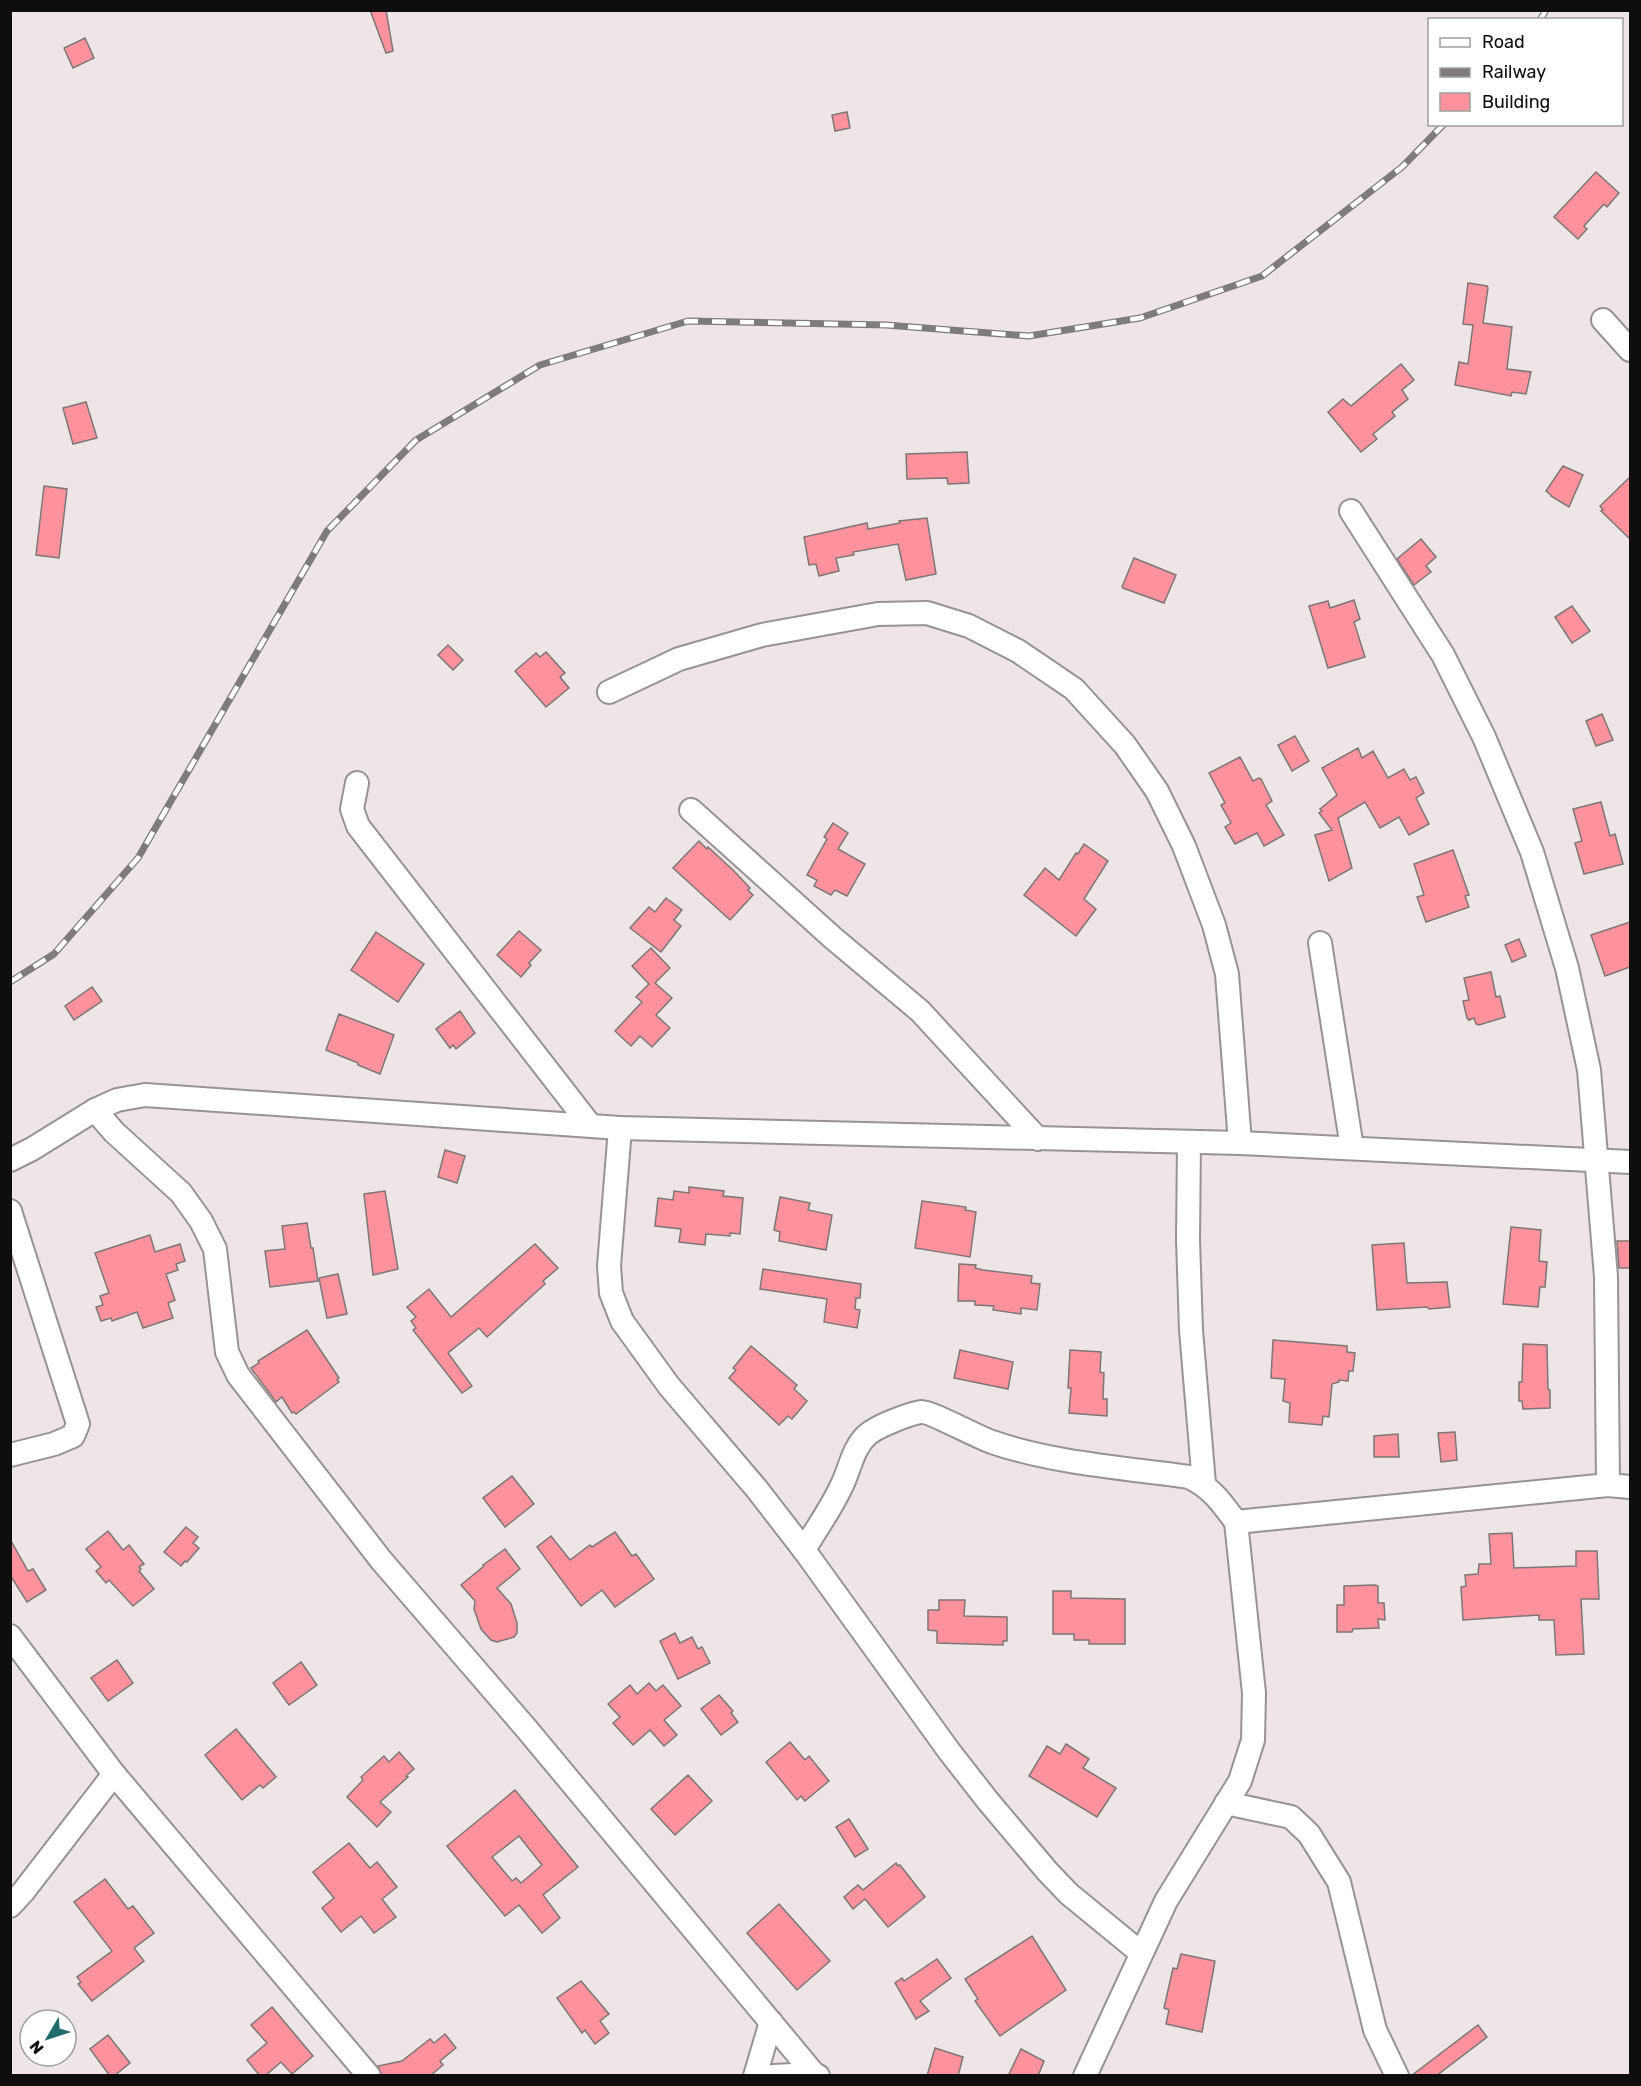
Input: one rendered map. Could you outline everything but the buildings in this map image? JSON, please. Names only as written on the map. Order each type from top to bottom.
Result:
[{"type":"street","points":[[1603,320],[1630,350]]},
{"type":"street","points":[[1352,511],[1443,655],[1484,737],[1532,852],[1568,968],[1587,1059],[1597,1159],[1598,1196],[1606,1277],[1608,1485]]},
{"type":"street","points":[[609,692],[679,659],[762,635],[878,615],[927,614],[969,626],[1018,651],[1074,689],[1125,745],[1157,791],[1184,846],[1214,925],[1227,974],[1240,1143]]},
{"type":"street","points":[[357,783],[352,809],[358,826],[590,1125]]},
{"type":"street","points":[[691,810],[833,938],[921,1011],[1038,1139]]},
{"type":"street","points":[[1320,943],[1352,1148]]},
{"type":"street","points":[[10,1160],[95,1110],[117,1100],[145,1095],[620,1128],[1240,1143],[1630,1162]]},
{"type":"street","points":[[95,1110],[114,1132],[182,1193],[201,1221],[215,1249],[227,1352],[238,1375],[381,1560],[525,1727],[816,2075]]},
{"type":"street","points":[[620,1128],[609,1266],[611,1293],[622,1321],[669,1386],[756,1488],[804,1550],[949,1751],[988,1801],[1069,1894],[1141,1953]]},
{"type":"street","points":[[1189,1142],[1188,1240],[1191,1330],[1204,1484]]},
{"type":"street","points":[[10,1210],[78,1425],[73,1436],[54,1444],[10,1455]]},
{"type":"street","points":[[804,1550],[841,1488],[856,1448],[868,1434],[885,1425],[922,1412],[931,1413],[941,1420],[990,1442],[1031,1454],[1189,1477],[1214,1492],[1236,1522],[1254,1693],[1253,1740],[1240,1781],[1166,1900],[1085,2076]]},
{"type":"street","points":[[1236,1522],[1608,1485],[1630,1487]]},
{"type":"street","points":[[10,1636],[114,1774],[369,2076]]},
{"type":"street","points":[[10,1906],[114,1774]]},
{"type":"street","points":[[1226,1803],[1291,1817],[1309,1834],[1339,1882],[1375,2030],[1397,2076]]},
{"type":"street","points":[[756,2076],[771,2022]]},
{"type":"street","points":[[773,2076],[816,2075]]},
{"type":"railway","points":[[1541,18],[1546,10]]},
{"type":"railway","points":[[10,982],[54,954],[138,858],[327,531],[416,440],[540,365],[688,321],[886,325],[1029,336],[1140,318],[1262,276],[1402,167],[1442,126]]}]
